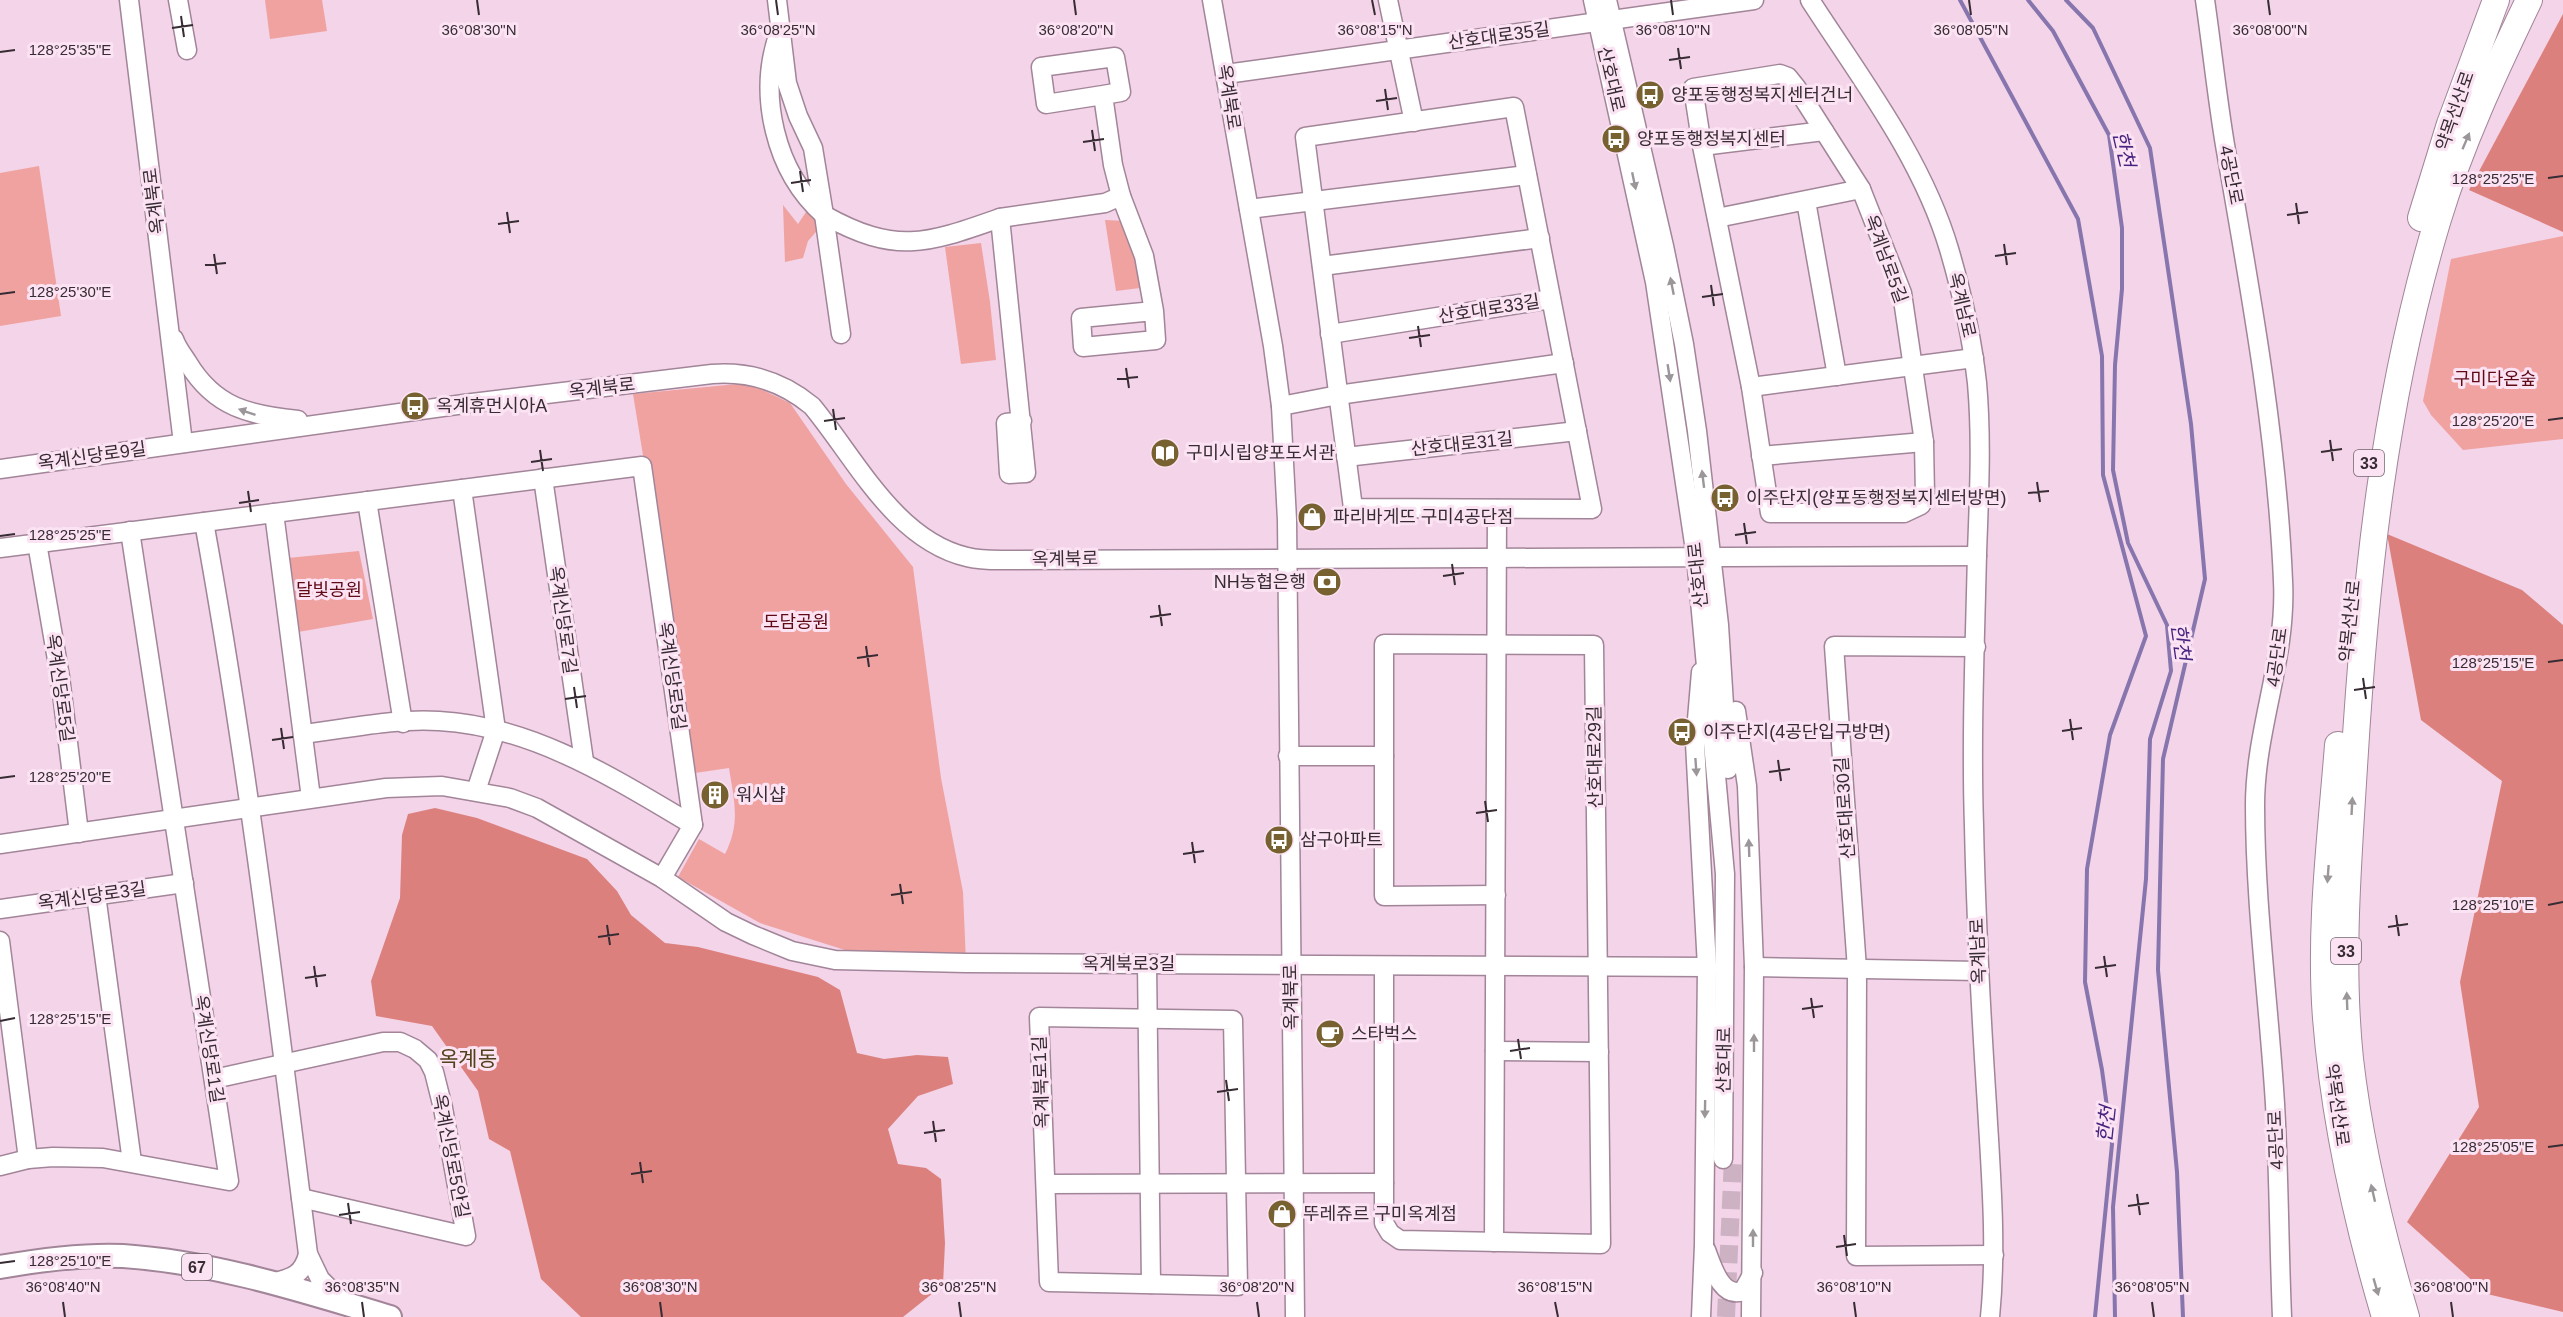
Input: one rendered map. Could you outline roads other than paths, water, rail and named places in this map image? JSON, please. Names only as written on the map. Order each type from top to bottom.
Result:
[{"type":"highway","name":"약목선산로","points":[[2377,1253],[2371,1188],[2350,1059],[2346,999],[2350,837],[2362,648],[2393,401],[2429,218],[2450,124],[2496,0]]},
{"type":"highway","name":"약목선산로","points":[[2377,1253],[2354,1206],[2342,1140],[2326,1016],[2327,878],[2341,711],[2359,540],[2385,366],[2429,218],[2529,0]]},
{"type":"highway","name":"33","points":[[2377,1253],[2385,1317]]},
{"type":"highway","name":"33","points":[[2377,1253],[2406,1317]]},
{"type":"main road","name":"67","points":[[0,1267],[34,1262],[121,1256],[210,1269],[272,1283],[346,1310]]},
{"type":"main road","name":"67","points":[[0,1280],[47,1271],[86,1268],[157,1272],[292,1301],[390,1317]]},
{"type":"street","name":"옥계북로","points":[[129,0],[183,443],[712,374],[741,373],[784,386],[812,406],[895,514],[918,534],[949,552],[968,558],[990,560],[1286,559]]},
{"type":"street","points":[[178,0],[187,50]]},
{"type":"street","points":[[777,0],[787,83],[798,116],[813,148],[840,334]]},
{"type":"street","name":"옥계북로","points":[[1212,0],[1270,323],[1281,406],[1287,520],[1294,1317]]},
{"type":"street","points":[[1388,0],[1414,122]]},
{"type":"street","name":"산호대로","points":[[1593,0],[1606,21]]},
{"type":"street","name":"산호대로","points":[[1607,0],[1606,21],[1655,282],[1703,557],[1724,682],[1731,814],[1736,1064],[1728,1158],[1725,874],[1706,646],[1703,557]]},
{"type":"street","points":[[1606,21],[1754,0]]},
{"type":"street","name":"옥계남로","points":[[1810,0],[1912,160],[1934,206],[1948,247],[1974,358],[1980,446],[1972,739],[1979,971],[1994,1255],[1990,1317]]},
{"type":"street","name":"4공단로","points":[[2205,0],[2225,144],[2239,217],[2256,330],[2282,562],[2284,610],[2280,648],[2260,746],[2255,804],[2262,945],[2275,1105],[2282,1317]]},
{"type":"street","name":"산호대로35길","points":[[1226,74],[1606,21]]},
{"type":"street","points":[[781,27],[772,51],[769,75],[778,140],[794,180],[803,194],[824,215],[860,232],[896,242],[916,243],[935,240],[999,218],[1105,203],[1121,196]]},
{"type":"street","name":"옥계남로5길","points":[[1780,74],[1788,77],[1796,87],[1824,131],[1861,189],[1902,293],[1924,442],[1923,502],[1911,510],[1891,514],[1770,513],[1751,387],[1702,146],[1693,88],[1780,74]]},
{"type":"street","points":[[1103,95],[1113,165],[1121,196],[1144,256],[1154,311]]},
{"type":"street","name":"산호대로33길","points":[[1330,334],[1551,299],[1514,107],[1305,137],[1330,334],[1353,507],[1497,509]]},
{"type":"street","points":[[1702,146],[1824,131]]},
{"type":"street","points":[[1249,209],[1527,175]]},
{"type":"street","points":[[1717,218],[1861,189]]},
{"type":"street","points":[[1806,201],[1837,376]]},
{"type":"street","points":[[999,218],[1022,421]]},
{"type":"street","points":[[1322,266],[1540,238]]},
{"type":"street","points":[[1494,1242],[1497,509],[1592,509],[1551,299]]},
{"type":"street","points":[[167,314],[176,344],[193,372],[215,396],[246,412],[326,424]]},
{"type":"street","points":[[1751,387],[1974,358]]},
{"type":"street","points":[[1281,406],[1338,395],[1564,363]]},
{"type":"street","name":"산호대로31길","points":[[1346,457],[1577,431]]},
{"type":"street","points":[[1761,456],[1924,442]]},
{"type":"street","name":"옥계신당로9길","points":[[0,469],[183,443]]},
{"type":"street","name":"옥계신당로5길","points":[[543,478],[642,466],[693,825]]},
{"type":"street","points":[[0,548],[543,478]]},
{"type":"street","name":"옥계신당로7길","points":[[543,478],[584,761]]},
{"type":"street","points":[[462,489],[496,730],[476,791]]},
{"type":"street","points":[[367,501],[403,723]]},
{"type":"street","points":[[274,513],[311,798]]},
{"type":"street","points":[[204,522],[228,653],[251,809],[308,1254],[321,1279],[346,1310]]},
{"type":"street","points":[[130,531],[174,820]]},
{"type":"street","name":"옥계신당로5길","points":[[37,543],[60,677],[79,833]]},
{"type":"street","points":[[1286,559],[1977,556]]},
{"type":"street","points":[[1703,557],[1721,595],[1747,786],[1754,967],[1751,1317]]},
{"type":"street","name":"산호대로29길","points":[[1384,966],[1384,1223],[1390,1233],[1400,1240],[1601,1244],[1594,645],[1384,644],[1384,896],[1496,896]]},
{"type":"street","points":[[1701,1317],[1707,968],[1695,743],[1700,677],[1706,646]]},
{"type":"street","name":"산호대로30길","points":[[1976,647],[1834,646],[1857,969],[1856,1256],[1994,1255]]},
{"type":"street","points":[[0,844],[251,809],[311,798],[417,786],[442,786],[510,798],[537,808],[662,878],[693,825],[584,761],[496,730],[440,721],[303,734]]},
{"type":"street","points":[[1288,756],[1384,756]]},
{"type":"street","name":"옥계신당로1길","points":[[0,1166],[28,1159],[75,1157],[132,1162],[213,1180],[229,1181],[174,820]]},
{"type":"street","name":"옥계북로3길","points":[[662,878],[726,922],[792,951],[836,960],[1291,965]]},
{"type":"street","name":"옥계신당로3길","points":[[0,909],[184,883]]},
{"type":"street","points":[[96,895],[132,1162]]},
{"type":"street","points":[[0,941],[28,1159]]},
{"type":"street","points":[[1147,964],[1151,1284]]},
{"type":"street","points":[[1291,965],[1707,968]]},
{"type":"street","points":[[1754,967],[1979,971]]},
{"type":"street","name":"옥계북로1길","points":[[1039,1017],[1148,1019],[1233,1020],[1238,1286],[1049,1282],[1039,1017]]},
{"type":"street","name":"옥계신당로5안길","points":[[283,1064],[383,1042],[408,1045],[428,1060],[439,1088],[466,1236],[301,1198]]},
{"type":"street","points":[[1495,1051],[1599,1052]]},
{"type":"street","points":[[214,1079],[283,1064]]},
{"type":"street","points":[[1046,1185],[1384,1183]]},
{"type":"street","points":[[1704,1245],[1720,1281],[1729,1291],[1736,1293],[1743,1291],[1753,1273]]},
{"type":"street","points":[[272,1283],[300,1273],[305,1266],[308,1254]]},
{"type":"waterway","points":[[1960,0],[2078,219],[2102,356],[2103,475],[2146,636],[2110,735],[2087,869],[2085,982],[2102,1070],[2112,1144],[2095,1317]]},
{"type":"waterway","name":"한천","points":[[2028,0],[2053,31],[2109,135],[2122,228],[2122,289],[2115,365],[2113,470],[2128,543],[2167,625],[2171,671],[2150,739],[2146,879],[2113,1207],[2115,1317]]},
{"type":"waterway","points":[[2066,0],[2093,28],[2150,148],[2191,424],[2205,579],[2163,759],[2158,970],[2177,1172],[2183,1317]]},
{"type":"tunnel","points":[[1726,1317],[1733,1158]]},
{"type":"place","name":"양포동행정복지센터건너","points":[[1650,95]]},
{"type":"place","name":"양포동행정복지센터","points":[[1616,139]]},
{"type":"place","name":"옥계휴먼시아A","points":[[415,406]]},
{"type":"place","name":"구미시립양포도서관","points":[[1165,453]]},
{"type":"place","name":"이주단지(양포동행정복지센터방면)","points":[[1725,498]]},
{"type":"place","name":"파리바게뜨 구미4공단점","points":[[1312,517]]},
{"type":"place","name":"NH농협은행","points":[[1327,582]]},
{"type":"place","name":"이주단지(4공단입구방면)","points":[[1682,732]]},
{"type":"place","name":"워시샵","points":[[715,795]]},
{"type":"place","name":"삼구아파트","points":[[1279,840]]},
{"type":"place","name":"스타벅스","points":[[1330,1034]]},
{"type":"place","name":"뚜레쥬르 구미옥계점","points":[[1282,1214]]},
{"type":"district","name":"옥계동","points":[[468,1058]]},
{"type":"park label","name":"구미다온숲","points":[[2495,379]]},
{"type":"park label","name":"달빛공원","points":[[329,590]]},
{"type":"park label","name":"도담공원","points":[[796,622]]}]
